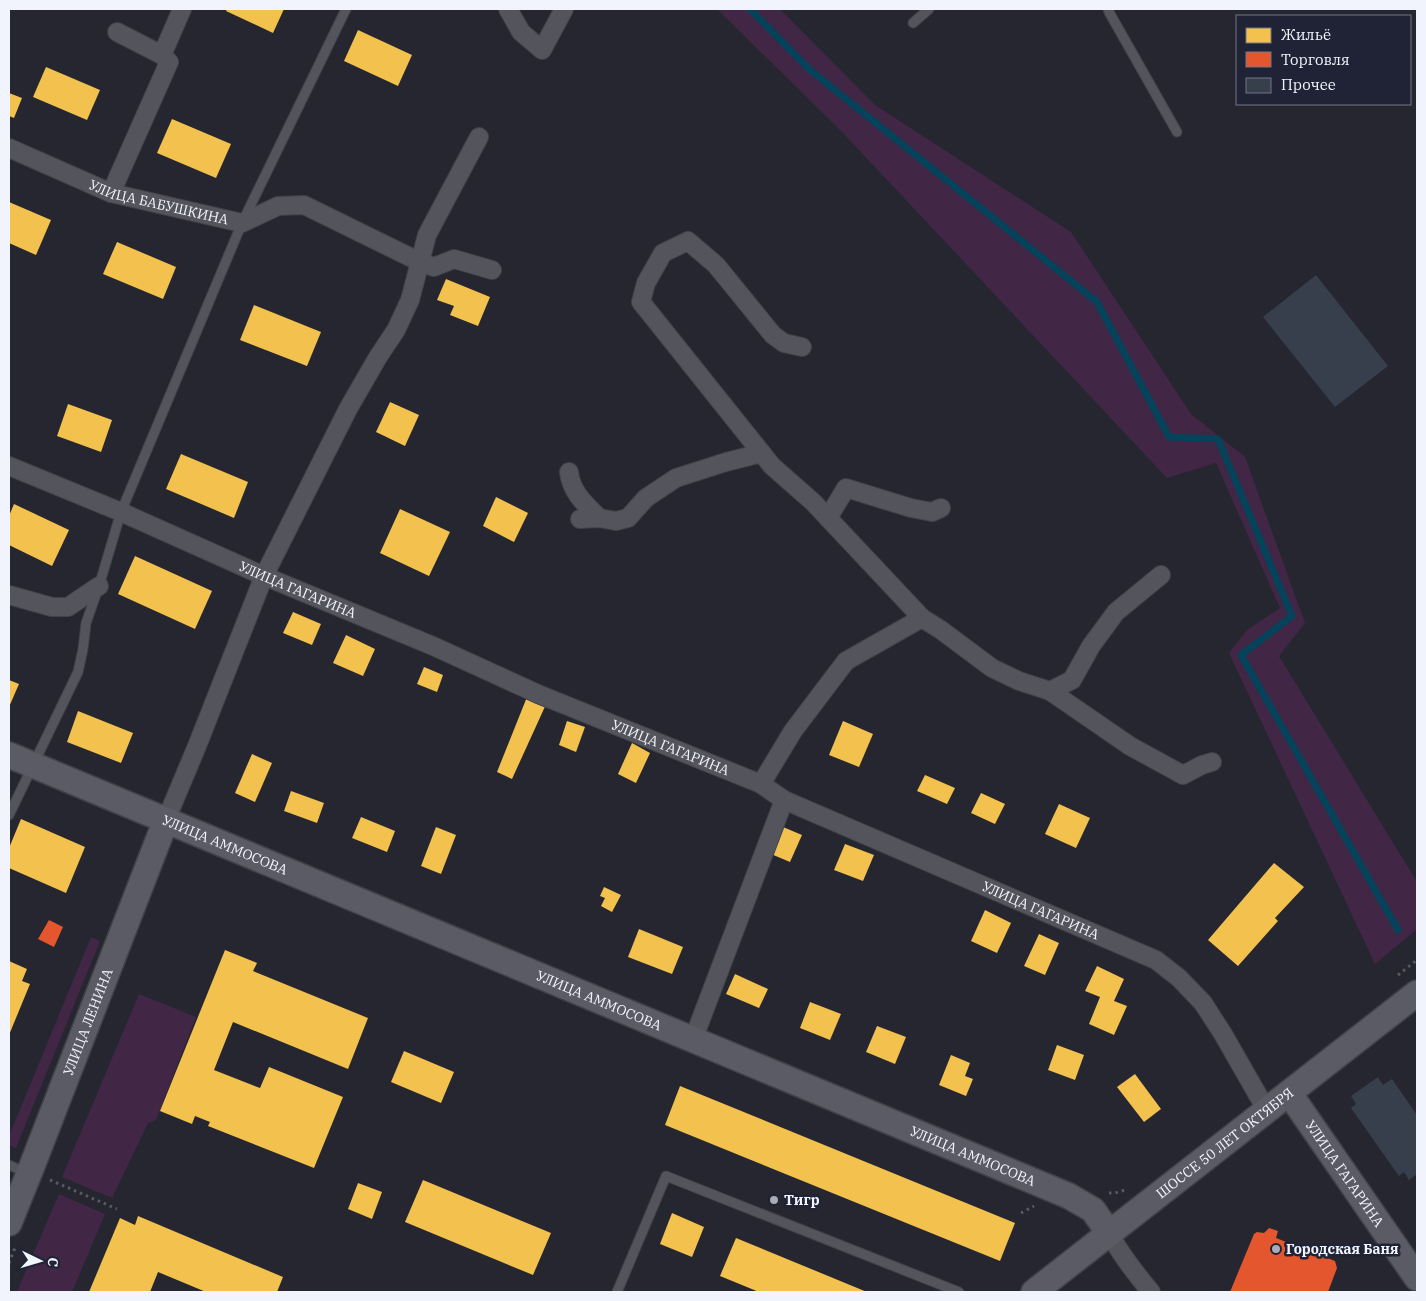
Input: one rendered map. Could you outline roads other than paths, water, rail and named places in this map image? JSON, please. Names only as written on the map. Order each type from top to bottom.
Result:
[{"type":"main road","name":"УЛИЦА АММОСОВА","points":[[9,755],[1060,1192],[1093,1210],[1109,1233]]},
{"type":"main road","name":"УЛИЦА ЛЕНИНА","points":[[9,1223],[166,820]]},
{"type":"main road","name":"ШОССЕ 50 ЛЕТ ОКТЯБРЯ","points":[[1034,1292],[1417,993]]},
{"type":"main road","name":"УЛИЦА ГАГАРИНА","points":[[1290,1093],[1417,1278]]},
{"type":"street","points":[[162,55],[182,9]]},
{"type":"street","points":[[508,9],[521,32],[542,50],[564,9]]},
{"type":"street","points":[[111,193],[169,62],[162,55],[117,32]]},
{"type":"street","points":[[166,820],[201,737],[264,576],[348,409],[396,330],[410,300],[427,235],[480,137]]},
{"type":"street","name":"УЛИЦА БАБУШКИНА","points":[[9,148],[111,193],[242,223],[278,206],[304,205],[420,262]]},
{"type":"street","points":[[802,347],[784,344],[772,335],[716,265],[688,241],[662,253],[646,283],[641,302],[772,466],[813,502],[922,618],[992,668],[1050,691],[1130,746],[1183,774],[1212,762]]},
{"type":"street","points":[[420,262],[434,267],[454,259],[492,270]]},
{"type":"street","points":[[580,519],[599,518],[616,521],[628,518],[646,498],[676,478],[762,453]]},
{"type":"street","name":"УЛИЦА ГАГАРИНА","points":[[9,466],[121,512],[264,576],[433,646],[538,694],[761,784],[784,800],[1156,960],[1179,978],[1202,1003],[1223,1034],[1267,1111]]},
{"type":"street","points":[[569,472],[570,482],[580,500],[599,518]]},
{"type":"street","points":[[828,518],[846,488],[911,508],[932,512],[941,508]]},
{"type":"street","points":[[1050,691],[1072,680],[1090,646],[1116,612],[1161,575]]},
{"type":"street","points":[[9,595],[52,607],[68,607],[99,586]]},
{"type":"street","points":[[761,784],[793,731],[846,661],[922,618]]},
{"type":"street","points":[[693,1040],[784,800]]},
{"type":"street","name":"УЛИЦА АММОСОВА","points":[[1109,1233],[1120,1253],[1151,1292]]},
{"type":"lane","points":[[9,816],[78,672],[86,623],[121,512],[242,223],[346,9]]},
{"type":"lane","points":[[913,23],[928,9]]},
{"type":"lane","points":[[1108,9],[1177,132]]},
{"type":"lane","points":[[617,1292],[666,1176],[959,1292]]},
{"type":"waterway","points":[[750,9],[809,69],[1097,302],[1169,437],[1218,439],[1292,616],[1241,655],[1398,930]]},
{"type":"place","name":"Тигр","points":[[774,1200]]},
{"type":"place","name":"Городская Баня","points":[[1276,1249]]}]
